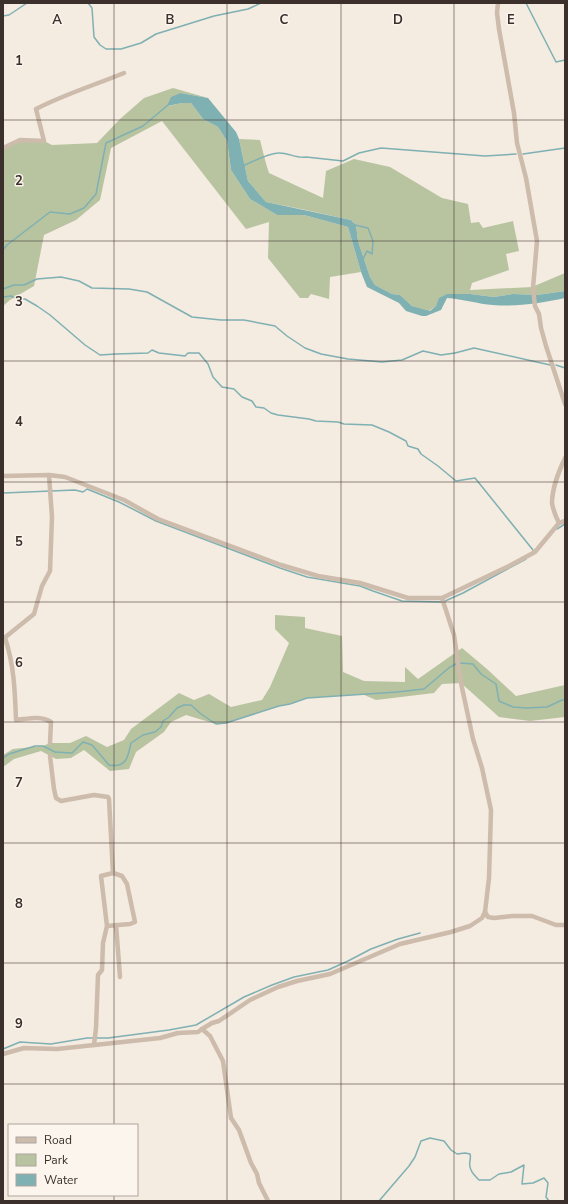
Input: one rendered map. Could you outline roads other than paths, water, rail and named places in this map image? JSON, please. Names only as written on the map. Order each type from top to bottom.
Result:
[{"type":"street","points":[[498,3],[498,29],[514,112],[517,143],[526,178],[537,241],[534,292],[535,306],[539,314],[541,328],[565,404]]},
{"type":"street","points":[[3,148],[20,140],[44,141],[36,109],[71,93],[101,83],[124,73]]},
{"type":"street","points":[[559,523],[552,502],[558,472],[565,458]]},
{"type":"street","points":[[3,476],[49,475],[65,477],[124,500],[158,519],[281,565],[318,576],[360,583],[408,598],[442,598],[509,566],[535,552],[559,523],[565,521]]},
{"type":"street","points":[[49,475],[52,517],[50,571],[42,586],[34,614],[4,638],[8,647],[14,678],[16,720],[40,717],[46,718],[51,722],[50,743]]},
{"type":"street","points":[[3,1054],[24,1048],[57,1049],[160,1038],[198,1032],[212,1022],[218,1021],[250,1000],[263,994],[297,981],[330,974],[400,944],[444,934],[470,926],[482,918],[485,912],[489,878],[491,810],[461,683],[454,635],[442,598]]},
{"type":"street","points":[[50,756],[56,798],[61,801],[94,795],[108,797],[114,873]]},
{"type":"street","points":[[94,1044],[98,975],[102,970],[103,943],[107,926],[101,876],[114,873],[122,876],[127,884],[135,922],[130,924],[107,926]]},
{"type":"street","points":[[485,912],[488,917],[494,918],[532,916],[556,925],[565,925]]},
{"type":"street","points":[[116,925],[120,977]]},
{"type":"street","points":[[202,1029],[210,1036],[223,1061],[231,1118],[239,1130],[251,1163],[257,1174],[259,1183],[268,1201]]},
{"type":"water","points":[[181,93],[208,98],[236,132],[239,139],[248,181],[266,202],[351,220],[356,225],[358,241],[370,277],[375,285],[392,294],[400,295],[412,306],[430,311],[436,306],[439,298],[447,294],[470,294],[494,297],[513,294],[537,295],[565,291],[565,298],[529,304],[502,305],[447,298],[441,310],[426,316],[406,311],[399,303],[367,287],[348,227],[304,215],[277,215],[250,199],[231,170],[227,141],[218,127],[203,119],[191,103],[167,106],[171,97]]},
{"type":"waterway","points":[[3,16],[9,15],[27,3]]},
{"type":"waterway","points":[[88,3],[92,8],[94,37],[100,45],[106,49],[121,49],[141,43],[156,34],[214,16],[248,9],[261,3]]},
{"type":"waterway","points":[[526,3],[556,62],[565,60]]},
{"type":"waterway","points":[[3,250],[7,245],[50,212],[70,214],[84,208],[96,194],[106,143],[143,126],[168,105]]},
{"type":"waterway","points":[[242,166],[264,156],[278,153],[285,153],[299,157],[343,161],[359,153],[381,148],[485,156],[516,154]]},
{"type":"waterway","points":[[523,154],[565,148]]},
{"type":"waterway","points":[[355,225],[368,228],[373,241],[372,254],[367,251],[363,259]]},
{"type":"waterway","points":[[3,289],[14,285],[24,285],[37,279],[61,277],[79,281],[92,288],[129,289],[147,292],[192,317],[221,320],[244,320],[275,326],[305,348],[321,354],[348,359],[382,362],[402,360],[423,351],[441,355],[474,348],[550,365]]},
{"type":"waterway","points":[[3,297],[11,296],[18,299],[25,299],[37,306],[50,315],[85,345],[100,355],[148,353],[152,350],[159,353],[185,356],[188,353],[199,353],[208,364],[213,377],[222,387],[234,389],[242,397],[252,401],[256,407],[264,408],[271,413],[278,415],[344,424],[372,425],[389,432],[406,441],[408,446],[418,449],[421,454],[456,481],[475,478],[533,550]]},
{"type":"waterway","points":[[556,365],[565,368]]},
{"type":"waterway","points":[[3,493],[75,490],[83,492],[87,489],[119,502],[156,521],[280,568],[307,577],[360,586],[402,601],[443,602],[463,593],[526,559]]},
{"type":"waterway","points":[[557,529],[565,524]]},
{"type":"waterway","points":[[460,663],[473,664],[481,674],[496,684],[499,701],[513,707],[547,707],[565,700]]},
{"type":"waterway","points":[[3,758],[9,754],[35,746],[43,746],[55,752],[72,753],[83,742],[92,745],[109,765],[115,766],[125,761],[129,753],[131,743],[143,735],[155,732],[161,727],[163,721],[177,708],[184,705],[191,705],[216,724],[226,723],[307,698],[424,689],[450,667],[456,664]]},
{"type":"waterway","points":[[3,1049],[20,1042],[51,1044],[87,1038],[108,1038],[196,1025],[244,997],[272,985],[294,977],[328,970],[371,949],[420,933]]},
{"type":"waterway","points":[[379,1201],[409,1166],[415,1157],[421,1141],[430,1138],[444,1141],[451,1150],[457,1154],[470,1154],[471,1169],[473,1174],[479,1180],[490,1180],[499,1174],[511,1172],[524,1165],[522,1184],[533,1183],[544,1178],[548,1183],[546,1197],[549,1201]]}]
